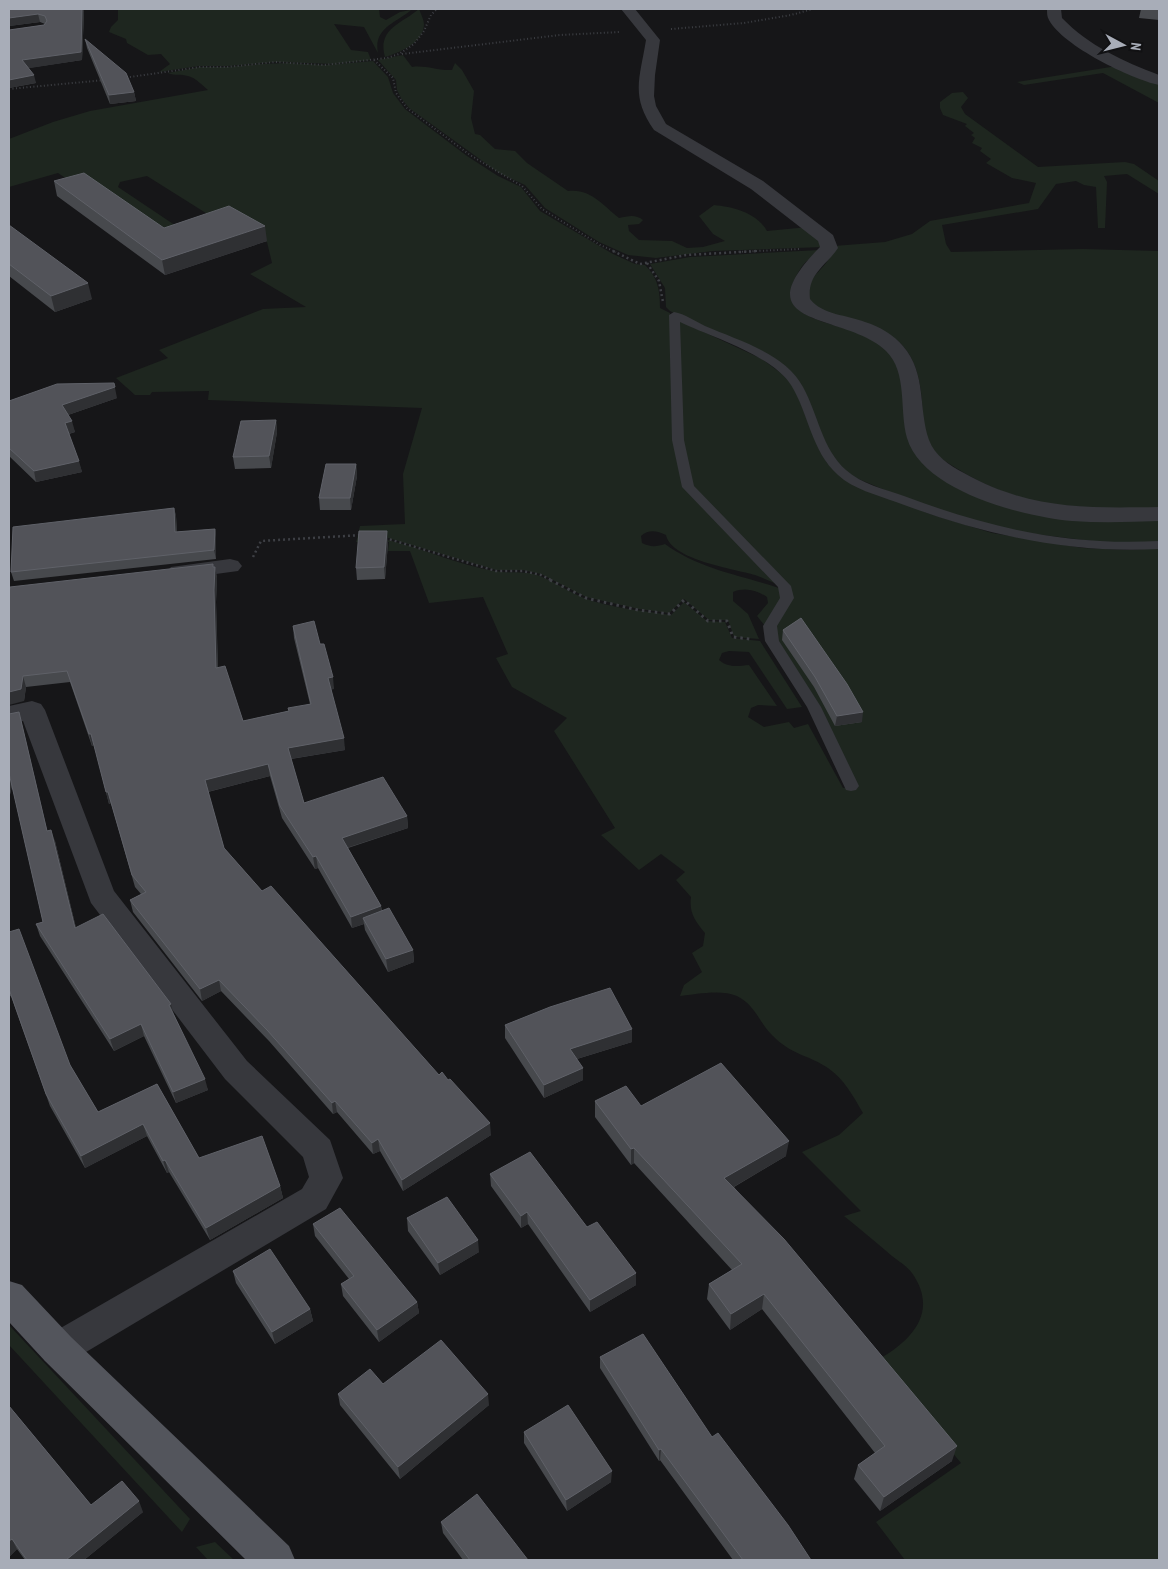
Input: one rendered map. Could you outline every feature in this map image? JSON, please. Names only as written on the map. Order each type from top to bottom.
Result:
[{"type":"main road","points":[[9,1297],[58,1349],[275,1560]]},
{"type":"street","points":[[628,9],[653,40],[645,98],[651,116],[660,127],[757,185],[827,239],[829,248],[822,257],[810,266],[804,277],[799,289],[801,300],[810,311],[860,326],[897,350],[907,366],[917,435],[922,449],[938,467],[993,495],[1030,507],[1058,513],[1159,514]]},
{"type":"street","points":[[1054,9],[1055,19],[1071,35],[1108,59],[1159,80]]},
{"type":"street","points":[[153,574],[230,566]]},
{"type":"street","points":[[9,715],[32,710],[102,894],[236,1070],[318,1150],[326,1178],[314,1199],[58,1349]]},
{"type":"lane","points":[[674,315],[698,329],[765,357],[792,380],[831,462],[844,475],[928,511],[993,531],[1083,546],[1126,548],[1159,545]]},
{"type":"lane","points":[[674,315],[678,440],[688,487],[784,586],[788,598],[770,626],[772,641],[814,708],[851,786]]},
{"type":"path","points":[[399,54],[414,44],[424,31],[431,15],[437,9]]},
{"type":"path","points":[[122,78],[200,67],[227,67],[275,62],[324,65],[560,35],[699,28],[787,16],[801,10],[813,9]]},
{"type":"path","points":[[374,60],[393,78],[396,93],[407,108],[470,155],[522,186],[542,209],[600,245],[640,264],[716,253],[829,248]]},
{"type":"path","points":[[9,89],[113,80]]},
{"type":"path","points":[[646,263],[654,272],[663,288],[664,308],[674,315]]},
{"type":"path","points":[[230,566],[254,556],[260,541],[353,534],[370,535]]},
{"type":"path","points":[[378,536],[496,571],[523,571],[541,575],[586,598],[638,610],[670,614],[684,600],[708,621],[727,621],[733,637],[772,641]]},
{"type":"shaded area","points":[[118,9],[379,9],[380,17],[386,20],[400,12],[411,10],[382,32],[377,45],[378,53],[364,27],[334,24],[351,50],[368,52],[371,60],[333,64],[276,62],[228,66],[199,66],[159,72],[170,64],[161,54],[148,55],[127,43],[126,39],[109,32],[118,20]]},
{"type":"shaded area","points":[[419,9],[424,25],[419,37],[403,50],[385,57],[383,48],[387,33]]},
{"type":"shaded area","points":[[403,55],[412,67],[452,70],[455,63],[462,70],[474,91],[471,118],[475,134],[480,135],[495,149],[515,151],[527,163],[568,191],[583,192],[596,198],[619,218],[632,216],[640,218],[643,220],[639,224],[628,225],[629,231],[639,240],[672,241],[687,248],[703,247],[725,241],[713,234],[699,216],[714,205],[729,207],[751,215],[767,231],[808,227],[823,247],[713,251],[656,258],[628,255],[599,242],[545,208],[525,185],[499,173],[409,108],[397,90],[396,80],[378,60]]},
{"type":"shaded area","points":[[373,61],[388,77],[393,93],[405,109],[467,156],[498,176],[521,187],[540,211],[613,254],[635,264],[645,265],[653,275],[659,290],[660,308],[670,313],[672,324],[685,487],[777,584],[755,575],[691,557],[670,544],[666,535],[659,532],[653,531],[644,534],[641,536],[642,543],[653,546],[665,544],[692,560],[779,588],[784,598],[765,626],[757,616],[768,603],[767,597],[750,590],[733,592],[733,601],[748,614],[759,639],[734,637],[728,620],[709,620],[684,599],[669,613],[639,609],[586,597],[541,574],[523,570],[496,570],[378,535],[358,534],[360,526],[405,524],[403,474],[422,408],[208,400],[209,391],[152,392],[150,395],[135,395],[116,378],[168,358],[159,350],[263,309],[306,307],[250,274],[272,263],[267,242],[228,217],[217,220],[147,176],[120,182],[118,187],[218,254],[195,265],[58,173],[9,187],[9,139],[53,122],[90,111],[208,90],[191,77],[168,73],[200,67],[289,63],[325,65]]},
{"type":"shaded area","points":[[1117,66],[1159,81],[1159,103],[1103,73],[1024,85],[1017,82]]},
{"type":"shaded area","points":[[963,92],[968,98],[961,107],[965,114],[1038,167],[1125,162],[1134,164],[1159,181],[1159,194],[1127,174],[1104,176],[1107,182],[1105,228],[1098,228],[1096,187],[1084,185],[1076,181],[1056,184],[1038,209],[942,225],[946,244],[951,252],[1083,249],[1159,251],[1159,511],[1059,505],[1028,500],[996,489],[952,466],[925,447],[921,390],[918,376],[907,351],[897,340],[811,308],[806,286],[827,262],[834,246],[885,242],[912,234],[930,221],[1029,203],[1036,183],[1012,178],[986,163],[991,159],[980,151],[982,148],[972,143],[975,138],[971,135],[974,133],[965,126],[967,124],[943,115],[940,102],[952,93]]},
{"type":"shaded area","points":[[820,250],[801,268],[792,286],[792,299],[799,309],[811,317],[872,338],[882,344],[896,357],[909,417],[961,485],[1105,517],[1159,517],[1159,543],[1125,545],[993,529],[930,509],[847,474],[834,461],[788,372],[670,311],[666,307],[665,288],[650,264],[690,257]]},
{"type":"shaded area","points":[[678,320],[762,359],[782,374],[794,387],[817,444],[827,463],[842,476],[927,513],[992,533],[1083,548],[1127,550],[1159,548],[1159,1560],[905,1560],[876,1522],[961,1463],[876,1361],[900,1345],[917,1325],[922,1313],[923,1301],[920,1287],[908,1268],[844,1216],[861,1211],[802,1152],[839,1135],[863,1113],[848,1088],[834,1072],[779,1042],[753,1009],[737,996],[724,993],[709,993],[680,996],[684,985],[702,972],[692,953],[703,946],[705,933],[698,925],[694,916],[691,908],[691,897],[676,880],[685,872],[661,854],[639,870],[601,835],[615,828],[554,731],[567,718],[512,687],[496,658],[508,654],[483,597],[429,603],[410,551],[388,551],[389,542],[356,542],[358,535],[375,537],[477,567],[500,572],[534,574],[546,578],[584,598],[616,607],[671,615],[684,602],[707,621],[725,622],[732,638],[760,641],[802,707],[787,709],[749,652],[729,651],[722,653],[719,660],[726,664],[733,666],[749,665],[777,706],[758,705],[751,708],[748,717],[764,727],[789,722],[794,728],[808,724],[843,788],[855,786],[776,641],[774,627],[792,599],[692,486],[682,440]]},
{"type":"shaded area","points":[[9,1325],[190,1519],[182,1532],[9,1345]]},
{"type":"shaded area","points":[[215,1542],[234,1560],[208,1560],[196,1547]]},
{"type":"building","points":[[9,9],[82,9],[81,52],[22,60],[34,75],[9,80],[9,30],[44,25],[47,21],[45,16],[38,14],[9,18]]},
{"type":"building","points":[[85,39],[126,73],[134,92],[109,95]]},
{"type":"building","points":[[84,173],[164,228],[229,206],[265,226],[162,260],[54,181]]},
{"type":"building","points":[[9,225],[88,283],[51,296],[9,264]]},
{"type":"building","points":[[114,383],[115,387],[62,405],[72,421],[65,423],[79,461],[34,471],[9,448],[9,401],[57,384]]},
{"type":"building","points":[[276,420],[269,456],[233,457],[241,421]]},
{"type":"building","points":[[326,464],[356,464],[350,498],[319,498]]},
{"type":"building","points":[[174,508],[175,532],[215,529],[214,550],[11,572],[13,527]]},
{"type":"building","points":[[359,531],[387,531],[384,567],[356,568]]},
{"type":"building","points":[[213,564],[213,567],[215,567],[216,668],[225,666],[243,721],[289,711],[288,708],[311,704],[293,626],[314,621],[320,644],[324,644],[333,677],[328,678],[344,738],[288,748],[304,803],[383,777],[407,816],[342,838],[381,906],[351,917],[316,856],[313,857],[280,806],[268,764],[205,780],[224,848],[262,891],[271,886],[439,1075],[442,1072],[448,1080],[450,1079],[490,1123],[402,1180],[378,1139],[372,1143],[335,1101],[332,1103],[267,1030],[219,980],[200,989],[130,900],[146,892],[132,875],[108,792],[106,792],[91,734],[89,734],[67,671],[23,676],[21,689],[9,692],[10,587]]},
{"type":"building","points":[[801,618],[847,684],[863,712],[837,716],[815,677],[783,630]]},
{"type":"building","points":[[19,712],[47,831],[51,830],[75,928],[103,914],[171,1004],[169,1005],[205,1079],[173,1092],[141,1024],[110,1039],[36,924],[43,922],[9,773],[9,714]]},
{"type":"building","points":[[389,908],[413,950],[386,959],[363,918]]},
{"type":"building","points":[[19,929],[70,1065],[98,1112],[157,1084],[199,1158],[262,1136],[280,1186],[206,1228],[165,1160],[163,1161],[143,1124],[81,1156],[46,1094],[9,989],[9,932]]},
{"type":"building","points":[[610,988],[632,1029],[570,1049],[583,1068],[544,1085],[505,1025],[550,1007]]},
{"type":"building","points":[[721,1063],[789,1141],[724,1178],[784,1239],[957,1446],[884,1497],[858,1465],[885,1446],[764,1294],[731,1314],[709,1284],[742,1264],[634,1148],[631,1149],[595,1101],[626,1086],[641,1106]]},
{"type":"building","points":[[530,1152],[587,1227],[597,1222],[636,1273],[590,1300],[527,1212],[521,1216],[490,1174]]},
{"type":"building","points":[[447,1197],[478,1240],[438,1263],[407,1218]]},
{"type":"building","points":[[340,1208],[417,1302],[377,1330],[341,1284],[354,1276],[313,1224]]},
{"type":"building","points":[[270,1249],[310,1309],[272,1332],[233,1271]]},
{"type":"building","points":[[643,1334],[712,1437],[718,1433],[788,1525],[811,1560],[743,1560],[661,1449],[659,1450],[600,1357]]},
{"type":"building","points":[[441,1340],[488,1394],[398,1467],[338,1394],[370,1369],[383,1384]]},
{"type":"building","points":[[568,1405],[612,1471],[566,1500],[524,1432]]},
{"type":"building","points":[[9,1406],[91,1505],[122,1481],[139,1501],[66,1560],[27,1560],[12,1539],[9,1541]]},
{"type":"building","points":[[477,1494],[528,1560],[470,1560],[441,1522]]}]
